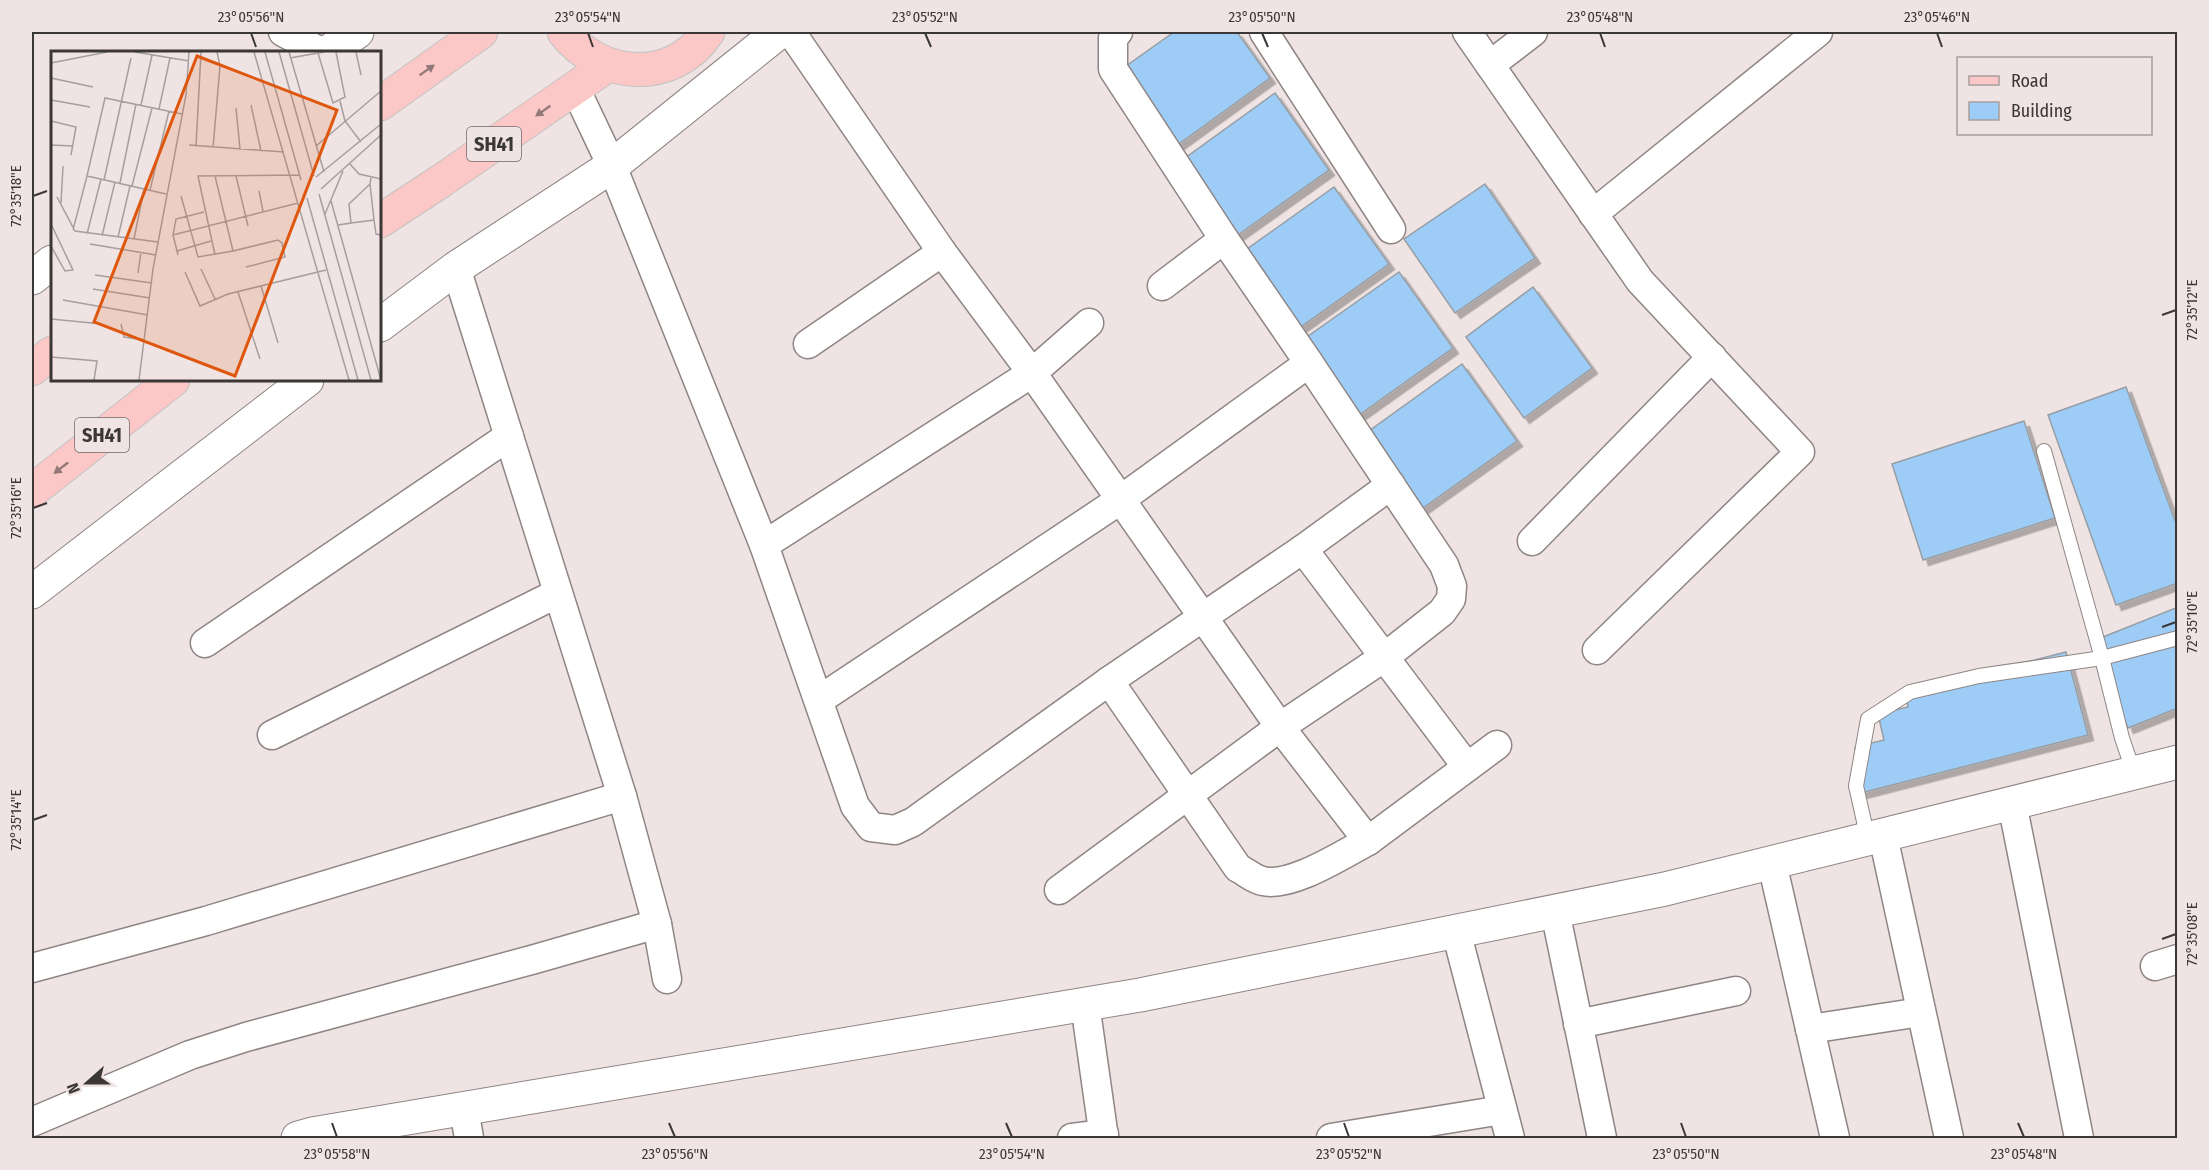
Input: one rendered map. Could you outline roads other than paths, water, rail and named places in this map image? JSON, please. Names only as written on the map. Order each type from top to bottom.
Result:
[{"type":"main road","points":[[381,103],[481,32]]},
{"type":"main road","points":[[564,32],[589,56],[608,65],[629,70],[650,69],[670,63],[688,52],[708,32]]},
{"type":"main road","name":"SH41","points":[[381,220],[608,65]]},
{"type":"main road","points":[[32,369],[51,354]]},
{"type":"main road","name":"SH41","points":[[32,491],[172,381]]},
{"type":"street","points":[[283,32],[319,51]]},
{"type":"street","points":[[329,51],[357,32]]},
{"type":"street","points":[[381,324],[456,268],[612,166],[779,32]]},
{"type":"street","points":[[791,32],[942,252],[1032,373],[1280,727],[1368,841]]},
{"type":"street","points":[[1059,890],[1280,727],[1386,656],[1442,612],[1451,599],[1452,586],[1444,565],[1224,239],[1113,69],[1113,38],[1118,32]]},
{"type":"street","points":[[1264,32],[1391,229]]},
{"type":"street","points":[[1467,32],[1640,281],[1800,452],[1597,650]]},
{"type":"street","points":[[1490,65],[1533,32]]},
{"type":"street","points":[[1593,214],[1818,32]]},
{"type":"street","points":[[575,88],[612,166],[764,546],[855,806],[871,827],[895,830],[914,822],[1109,681],[1303,549],[1391,485]]},
{"type":"street","points":[[1162,286],[1224,239]]},
{"type":"street","points":[[808,344],[942,252]]},
{"type":"street","points":[[32,278],[51,263]]},
{"type":"street","points":[[456,268],[622,796],[657,924],[667,979]]},
{"type":"street","points":[[764,546],[1032,373],[1089,323]]},
{"type":"street","points":[[1532,541],[1712,357]]},
{"type":"street","points":[[819,700],[1120,500],[1309,363]]},
{"type":"street","points":[[32,592],[306,381]]},
{"type":"street","points":[[205,643],[508,436]]},
{"type":"street","points":[[1303,549],[1386,656],[1467,768]]},
{"type":"street","points":[[272,735],[558,593]]},
{"type":"street","points":[[1109,681],[1238,868],[1263,881],[1285,881],[1323,866],[1368,841],[1497,745]]},
{"type":"street","points":[[298,1138],[312,1134],[467,1124],[1140,995],[1665,889],[2178,762]]},
{"type":"street","points":[[32,968],[206,921],[622,796]]},
{"type":"street","points":[[2012,803],[2079,1138]]},
{"type":"street","points":[[1875,837],[1921,1012],[1949,1138]]},
{"type":"street","points":[[1772,863],[1835,1138]]},
{"type":"street","points":[[1555,911],[1602,1138]]},
{"type":"street","points":[[32,1122],[201,1051],[657,924]]},
{"type":"street","points":[[1456,931],[1510,1138]]},
{"type":"street","points":[[1578,1024],[1736,991]]},
{"type":"street","points":[[1072,1138],[1104,1136],[1085,1004]]},
{"type":"street","points":[[1810,1029],[1921,1012]]},
{"type":"street","points":[[1331,1138],[1502,1110]]},
{"type":"lane","points":[[2044,451],[2122,738],[2134,773]]},
{"type":"lane","points":[[1875,837],[1856,786],[1868,719],[1910,692],[1979,676],[2102,658],[2178,638]]}]
